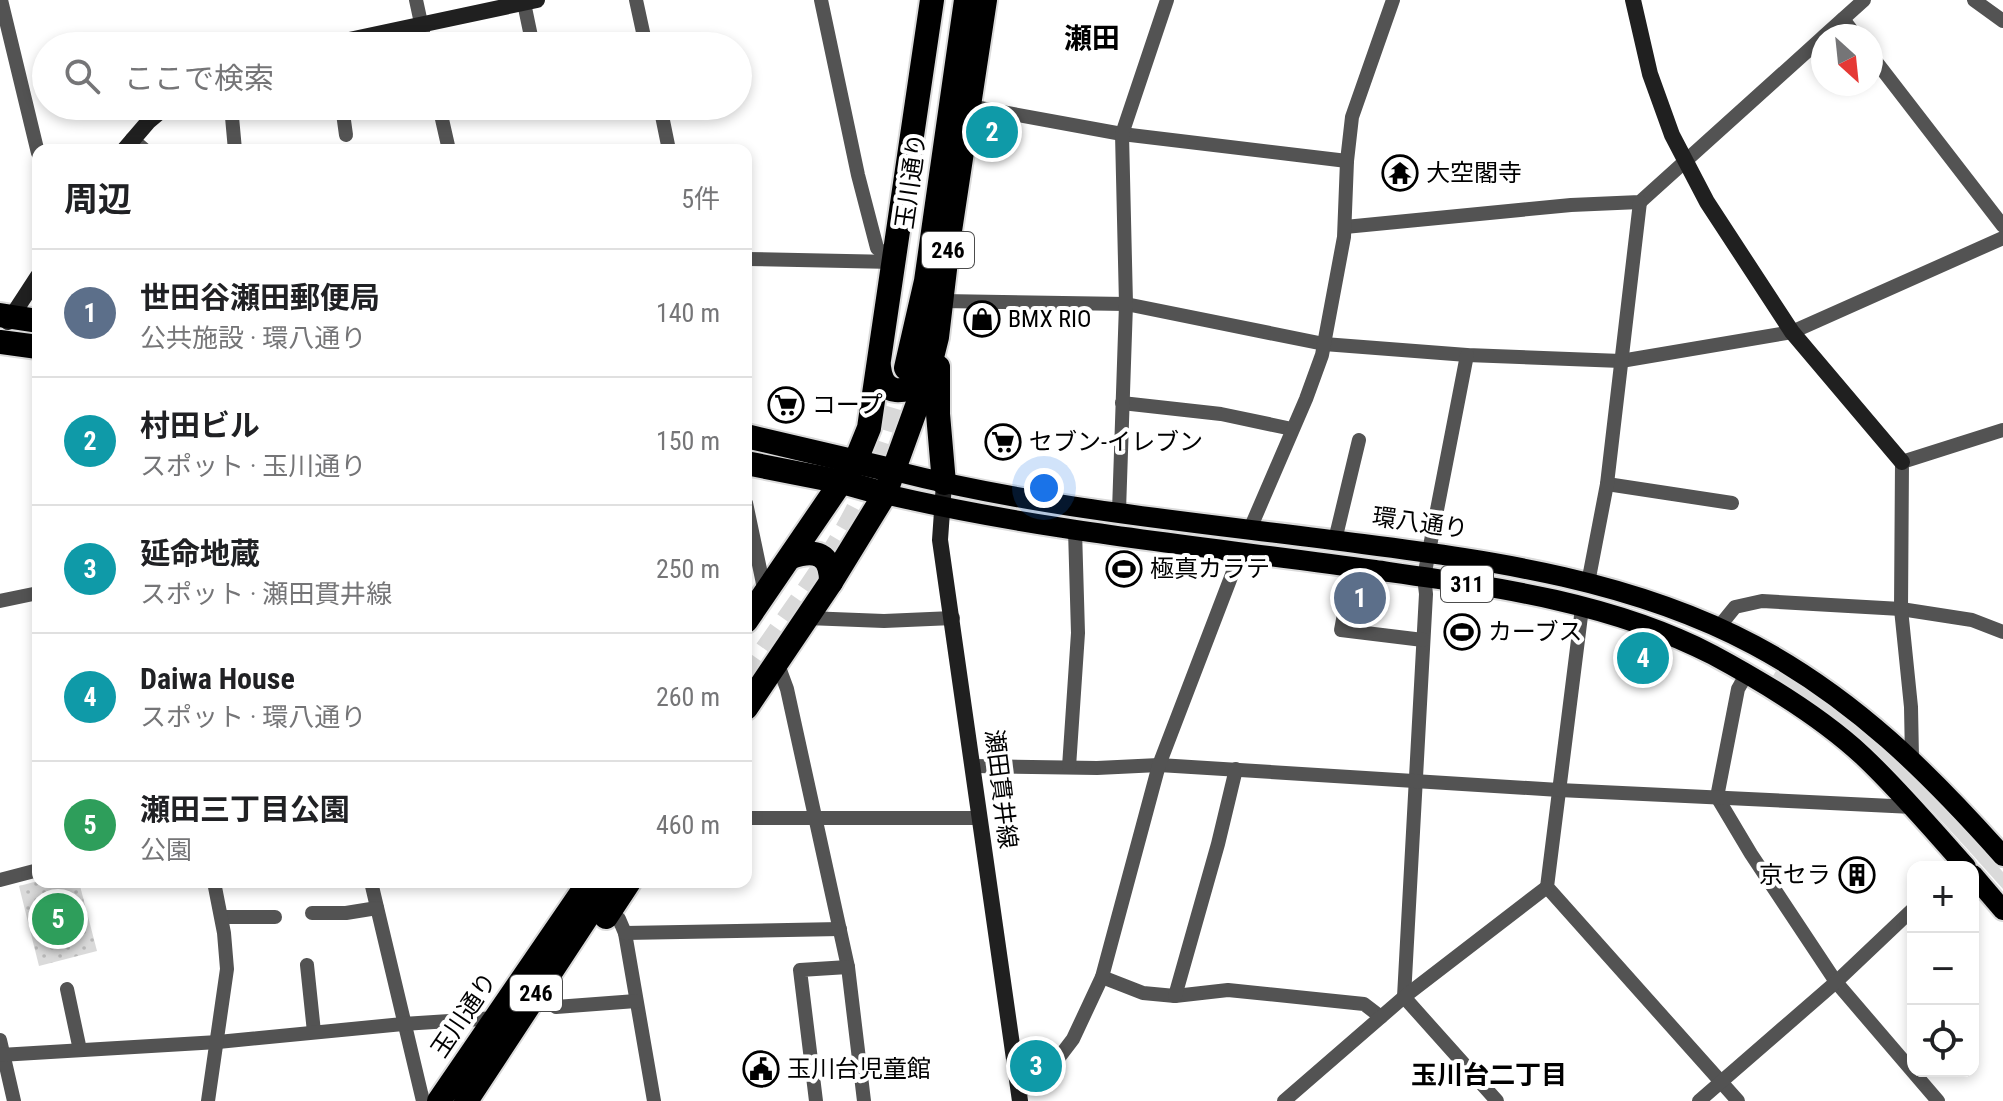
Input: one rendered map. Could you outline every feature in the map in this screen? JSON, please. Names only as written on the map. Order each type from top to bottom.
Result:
[{"type":"highway","name":"246","points":[[752,699],[831,582],[885,494],[895,471],[901,370],[894,262],[932,0]]},
{"type":"highway","name":"玉川通り","points":[[901,370],[896,348],[950,0]]},
{"type":"highway","name":"玉川通り","points":[[901,370],[926,281],[966,0]]},
{"type":"highway","name":"246","points":[[752,609],[856,460],[872,420],[901,370],[937,337],[985,0]]},
{"type":"highway","points":[[4,322],[32,321]]},
{"type":"highway","points":[[937,337],[943,495]]},
{"type":"highway","points":[[0,342],[32,346]]},
{"type":"highway","name":"環八通り","points":[[752,437],[895,471]]},
{"type":"highway","name":"環八通り","points":[[752,464],[885,494]]},
{"type":"highway","points":[[793,472],[813,492],[818,505],[818,518]]},
{"type":"highway","points":[[791,557],[804,553],[821,556],[828,563],[831,582]]},
{"type":"highway","name":"246","points":[[502,1027],[501,986],[565,888]]},
{"type":"highway","name":"玉川通り","points":[[439,1101],[502,1027],[604,888]]},
{"type":"highway","name":"246","points":[[502,1027],[541,997],[609,912],[608,888]]},
{"type":"highway","name":"玉川通り","points":[[466,1101],[502,1027]]},
{"type":"main road","name":"環八通り","points":[[895,471],[943,495],[1075,530],[1424,577],[1538,596],[1677,638],[1746,675],[1822,723],[1861,755],[1913,807],[1958,861]]},
{"type":"main road","name":"環八通り","points":[[885,494],[943,495],[1119,511],[1428,552],[1507,564],[1633,595],[1718,628],[1802,673],[1879,729],[1912,758],[2003,856]]},
{"type":"main road","name":"環八通り","points":[[1979,884],[2003,910]]},
{"type":"street","points":[[1,0],[36,144]]},
{"type":"street","points":[[416,0],[423,32]]},
{"type":"street","points":[[636,0],[643,32]]},
{"type":"street","points":[[821,0],[858,175],[877,248],[894,262]]},
{"type":"street","points":[[1119,511],[1126,304],[1122,134],[1167,0]]},
{"type":"street","points":[[1250,529],[1306,399],[1324,344],[1345,227],[1352,117],[1393,0]]},
{"type":"street","points":[[1633,0],[1650,74],[1684,162],[1707,202],[1792,332],[1902,462],[1901,609],[1911,707],[1912,758]]},
{"type":"street","points":[[1837,24],[1864,0]]},
{"type":"street","points":[[1974,0],[2003,21]]},
{"type":"street","points":[[389,32],[530,1],[532,32]]},
{"type":"street","points":[[1843,19],[1847,24]]},
{"type":"street","points":[[1345,227],[1571,205],[1640,202],[1811,48]]},
{"type":"street","points":[[1883,71],[2003,226]]},
{"type":"street","points":[[969,106],[1122,134],[1347,161]]},
{"type":"street","points":[[136,144],[155,120]]},
{"type":"street","points":[[232,120],[234,144]]},
{"type":"street","points":[[344,120],[346,135]]},
{"type":"street","points":[[442,120],[448,144]]},
{"type":"street","points":[[663,120],[668,144]]},
{"type":"street","points":[[1588,583],[1607,484],[1640,202]]},
{"type":"street","points":[[942,301],[1126,304],[1324,344],[1467,355],[1621,361],[1792,332],[2003,238]]},
{"type":"street","points":[[752,259],[894,262]]},
{"type":"street","points":[[4,322],[32,284]]},
{"type":"street","points":[[1467,355],[1424,577],[1404,997],[1497,1101]]},
{"type":"street","points":[[1122,403],[1221,414],[1292,429]]},
{"type":"street","points":[[1902,462],[2003,430]]},
{"type":"street","points":[[1335,540],[1359,440]]},
{"type":"street","points":[[1607,484],[1732,503]]},
{"type":"street","name":"瀬田貫井線","points":[[943,495],[940,540],[1020,1097]]},
{"type":"street","points":[[1069,767],[1078,633],[1075,530]]},
{"type":"street","points":[[1020,1097],[1054,1064],[1073,1039],[1102,977],[1159,765],[1241,551]]},
{"type":"street","points":[[1353,567],[1341,630],[1423,640]]},
{"type":"street","points":[[0,601],[32,594]]},
{"type":"street","points":[[1718,628],[1735,607],[1748,602],[1901,609],[1972,620],[2003,632]]},
{"type":"street","points":[[1284,1101],[1404,997],[1547,887],[1582,608]]},
{"type":"street","points":[[807,618],[884,621],[953,618]]},
{"type":"street","points":[[777,662],[787,689],[848,967],[864,1101]]},
{"type":"street","points":[[1746,675],[1738,689],[1717,797],[1836,982],[1938,1101]]},
{"type":"street","points":[[1009,1021],[1005,950],[974,766],[1159,765],[1559,790],[1913,807]]},
{"type":"street","points":[[1175,996],[1236,769]]},
{"type":"street","points":[[752,818],[980,818]]},
{"type":"street","points":[[0,880],[32,872]]},
{"type":"street","points":[[1547,887],[1738,1101]]},
{"type":"street","points":[[208,1101],[227,969],[222,917],[215,888]]},
{"type":"street","points":[[372,888],[423,1101]]},
{"type":"street","points":[[312,913],[346,913],[377,908]]},
{"type":"street","points":[[609,912],[619,919],[625,933],[654,1101]]},
{"type":"street","points":[[1699,1101],[1836,982],[1907,915]]},
{"type":"street","points":[[222,917],[275,917]]},
{"type":"street","points":[[625,933],[840,929]]},
{"type":"street","points":[[307,965],[314,1032]]},
{"type":"street","points":[[816,1101],[800,970],[848,967]]},
{"type":"street","points":[[1102,977],[1143,993],[1175,996],[1228,990],[1364,1004],[1381,1017]]},
{"type":"street","points":[[67,989],[80,1050]]},
{"type":"street","points":[[541,997],[556,1007],[636,1001]]},
{"type":"street","points":[[14,1101],[1,1050],[80,1050],[218,1042],[403,1024],[502,1027]]},
{"type":"shaded area","points":[[1776,671],[1809,691],[1898,762],[2003,872],[2003,889],[1868,748],[1773,676]]},
{"type":"shaded area","points":[[32,883],[32,888],[81,888],[97,951],[39,966],[19,886]]},
{"type":"tunnel","points":[[752,671],[823,568],[863,499],[887,436],[906,371]]},
{"type":"place","name":"村田ビル","points":[[992,132]]},
{"type":"place","name":"大空閣寺","points":[[1400,173]]},
{"type":"place","name":"BMX RIO","points":[[982,319]]},
{"type":"place","name":"コープ","points":[[786,405]]},
{"type":"place","name":"セブン-イレブン","points":[[1003,442]]},
{"type":"place","name":"極真カラテ","points":[[1124,569]]},
{"type":"place","name":"世田谷瀬田郵便局","points":[[1360,598]]},
{"type":"place","name":"カーブス","points":[[1462,632]]},
{"type":"place","name":"Daiwa House","points":[[1643,658]]},
{"type":"place","name":"京セラ","points":[[1857,875]]},
{"type":"place","name":"瀬田三丁目公園","points":[[58,919]]},
{"type":"place","name":"延命地蔵","points":[[1036,1066]]},
{"type":"place","name":"玉川台児童館","points":[[761,1069]]},
{"type":"district","name":"瀬田","points":[[1092,38]]},
{"type":"district","name":"玉川台二丁目","points":[[1489,1075]]}]
